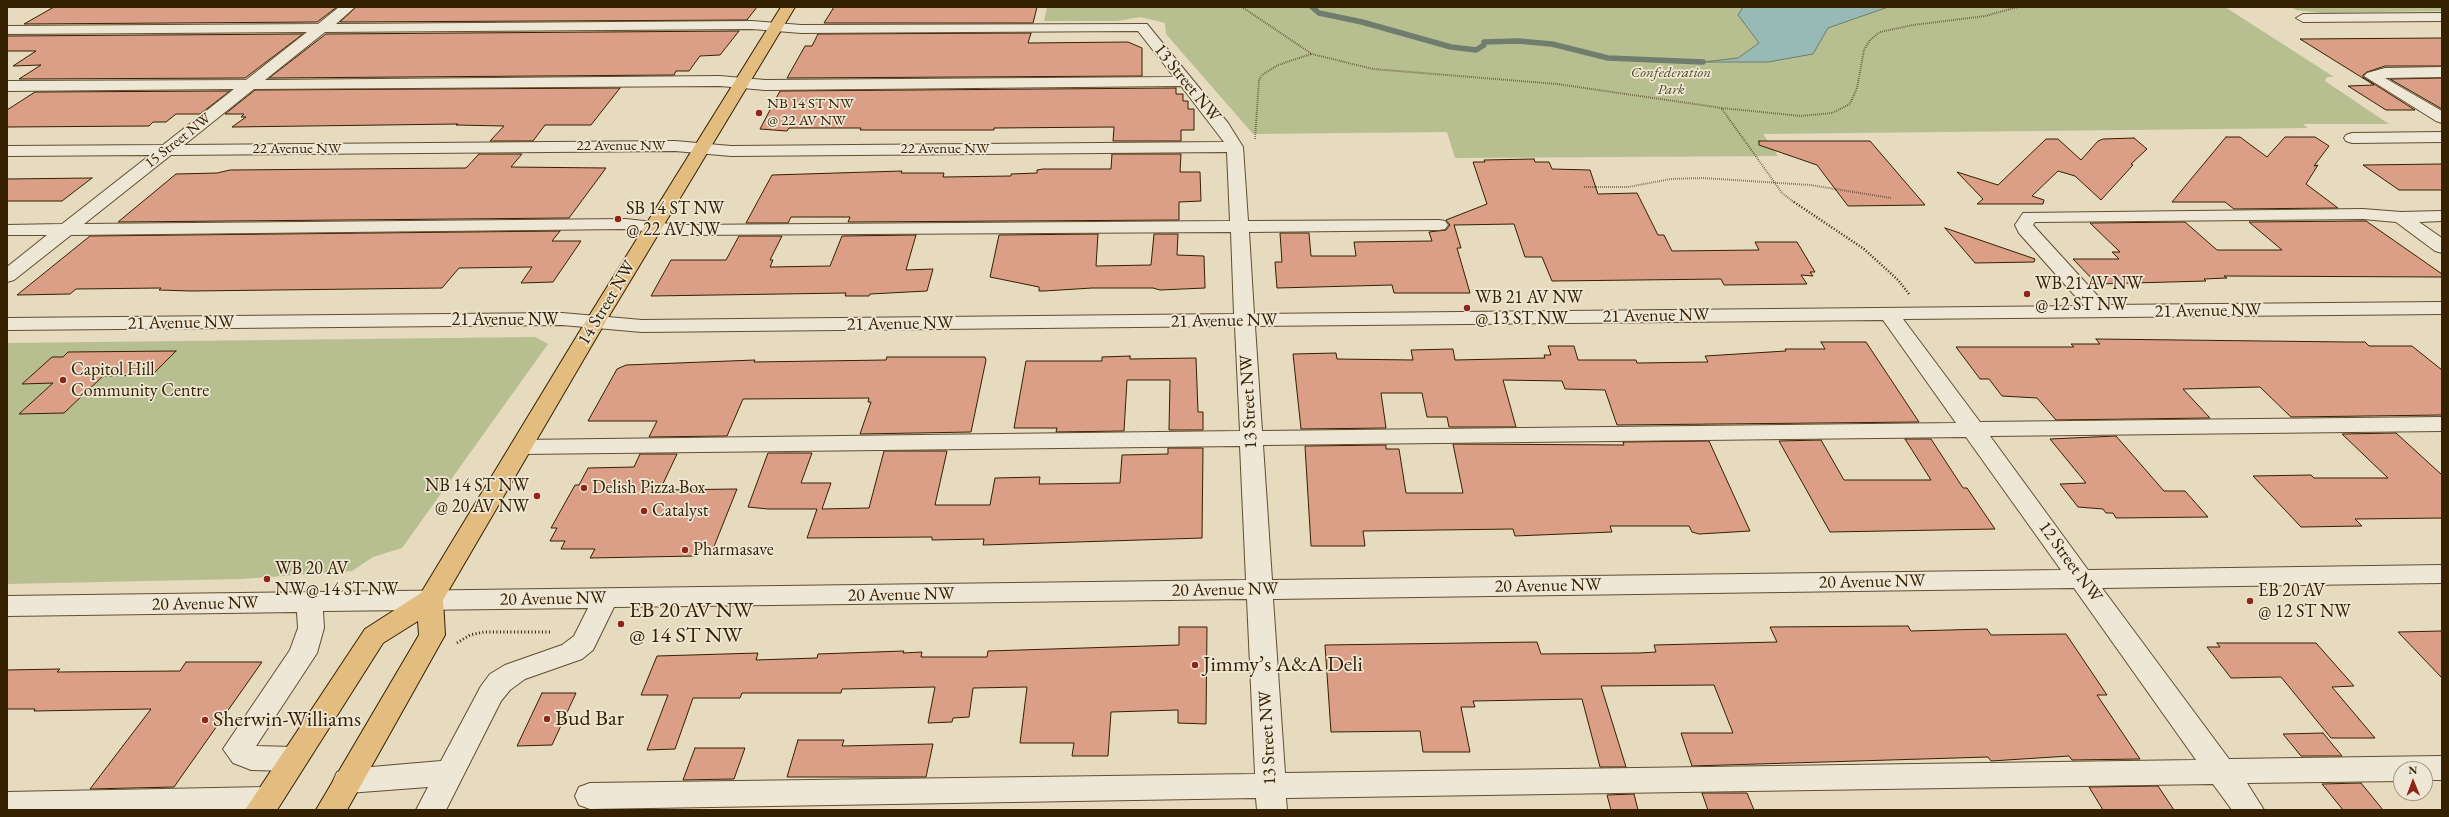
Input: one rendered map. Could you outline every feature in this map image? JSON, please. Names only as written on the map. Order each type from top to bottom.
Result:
[{"type":"main road","name":"14 Street NW","points":[[263,805],[374,636],[430,600],[596,321],[788,7]]},
{"type":"main road","points":[[331,810],[432,635],[430,600]]},
{"type":"street","name":"15 Street NW","points":[[7,276],[348,7]]},
{"type":"street","points":[[2304,18],[2442,17]]},
{"type":"street","points":[[7,30],[776,27]]},
{"type":"street","name":"13 Street NW","points":[[776,27],[801,29],[1142,27],[1222,126],[1235,147],[1272,798]]},
{"type":"street","points":[[2442,72],[2385,73],[2372,76],[2442,118]]},
{"type":"street","points":[[7,86],[742,83],[773,85],[1186,81]]},
{"type":"street","points":[[2352,138],[2442,137]]},
{"type":"street","name":"22 Avenue NW","points":[[7,151],[673,146],[731,151],[1235,147]]},
{"type":"street","points":[[2101,312],[2028,233],[2024,225],[2029,217],[2355,214],[2401,217],[2442,216]]},
{"type":"street","points":[[2401,217],[2442,247]]},
{"type":"street","points":[[7,230],[625,224],[680,230],[1439,225]]},
{"type":"street","name":"21 Avenue NW","points":[[7,324],[596,321],[642,326],[2442,308]]},
{"type":"street","name":"12 Street NW","points":[[1889,314],[1975,430],[2249,810]]},
{"type":"street","points":[[522,447],[2442,424]]},
{"type":"street","name":"20 Avenue NW","points":[[7,606],[2442,574]]},
{"type":"street","points":[[431,810],[491,694],[500,682],[515,672],[572,652],[584,643],[606,598]]},
{"type":"street","points":[[293,759],[251,758],[243,755],[238,749],[303,653],[311,628],[310,602]]},
{"type":"street","points":[[590,796],[1272,798],[2221,771],[2442,768]]},
{"type":"street","points":[[348,781],[450,773]]},
{"type":"street","points":[[7,805],[263,805]]},
{"type":"path","points":[[1242,7],[1312,54],[1374,68],[1557,84],[1722,108],[1801,116],[1823,115],[1840,111],[1850,104],[1857,88],[1864,50],[1870,40],[1880,32],[1913,25],[1985,16],[2018,7]]},
{"type":"path","points":[[1254,140],[1257,133],[1259,80],[1262,75],[1278,65],[1312,54]]},
{"type":"path","points":[[1722,108],[1775,183],[1792,203],[1842,232],[1878,260],[1898,280],[1916,303],[1889,314]]},
{"type":"path","points":[[1584,187],[1628,186],[1686,178],[1831,187],[1891,198]]},
{"type":"path","points":[[450,648],[470,635],[484,632],[590,632]]},
{"type":"green space","name":"Confederation Park","points":[[1047,7],[2225,7],[2334,77],[2327,77],[2325,81],[2389,124],[2303,124],[2308,128],[1763,134],[1778,156],[1455,158],[1447,132],[1253,134],[1166,34],[1165,23],[1140,17],[1117,21],[1044,21]]},
{"type":"green space","points":[[2291,7],[2442,7],[2442,11],[2323,13],[2296,10]]},
{"type":"green space","points":[[535,337],[548,344],[402,548],[373,557],[352,571],[241,579],[7,584],[7,343]]},
{"type":"water","points":[[1743,7],[1888,7],[1828,28],[1813,54],[1768,62],[1703,62],[1738,58],[1759,43],[1738,15]]},
{"type":"building","points":[[54,7],[337,7],[317,22],[24,24]]},
{"type":"building","points":[[356,7],[757,7],[747,20],[340,22]]},
{"type":"building","points":[[834,7],[1037,7],[1033,23],[824,23]]},
{"type":"building","points":[[739,31],[720,55],[700,56],[689,71],[676,71],[674,75],[269,78],[326,34]]},
{"type":"building","points":[[1031,33],[1028,43],[1128,42],[1142,48],[1142,76],[787,78],[805,46],[812,46],[818,34]]},
{"type":"building","points":[[303,34],[245,78],[19,79],[41,65],[13,66],[36,51],[7,51],[7,36]]},
{"type":"building","points":[[2442,38],[2442,66],[2385,66],[2367,72],[2363,75],[2363,77],[2415,110],[2386,110],[2348,86],[2374,85],[2300,39]]},
{"type":"building","points":[[2442,78],[2442,109],[2390,79]]},
{"type":"building","points":[[620,88],[591,125],[545,125],[533,141],[490,141],[504,126],[456,125],[458,124],[232,127],[246,117],[241,117],[244,114],[225,114],[255,90]]},
{"type":"building","points":[[1176,88],[1176,94],[1183,94],[1183,101],[1188,101],[1188,109],[1194,109],[1194,130],[1181,130],[1181,141],[1113,141],[1114,127],[994,128],[994,130],[860,130],[861,128],[789,128],[787,131],[760,129],[780,91]]},
{"type":"building","points":[[230,91],[200,114],[176,114],[166,122],[153,122],[149,126],[7,127],[7,110],[35,92]]},
{"type":"building","points":[[2226,137],[2240,137],[2267,157],[2285,137],[2315,137],[2329,146],[2314,166],[2318,165],[2306,184],[2338,208],[2234,209],[2225,202],[2172,202]]},
{"type":"building","points":[[2134,138],[2147,149],[2131,164],[2133,165],[2101,200],[2075,176],[2058,171],[2032,196],[2044,200],[2043,204],[1977,204],[1983,199],[1957,172],[1998,185],[2046,139],[2058,139],[2081,160],[2098,141],[2103,139]]},
{"type":"building","points":[[1759,141],[1870,141],[1925,205],[1848,206],[1817,165],[1759,145]]},
{"type":"building","points":[[479,154],[522,154],[511,167],[606,168],[569,218],[118,222],[176,174],[217,173],[230,170],[466,168]]},
{"type":"building","points":[[1112,154],[1181,154],[1180,172],[1200,172],[1201,201],[1179,202],[1179,220],[848,222],[850,217],[791,217],[788,223],[746,223],[772,175],[902,171],[901,173],[944,173],[943,177],[1011,176],[1011,174],[1037,173],[1037,170],[1043,169],[1111,169]]},
{"type":"building","points":[[1534,159],[1535,162],[1549,162],[1552,169],[1590,170],[1598,194],[1637,193],[1658,235],[1664,235],[1672,251],[1759,250],[1755,242],[1797,242],[1815,272],[1810,272],[1813,276],[1801,275],[1807,284],[1724,285],[1721,279],[1552,281],[1542,257],[1525,257],[1514,224],[1454,225],[1461,248],[1457,248],[1470,293],[1394,293],[1392,285],[1277,288],[1275,262],[1282,262],[1280,233],[1309,233],[1311,256],[1356,256],[1354,242],[1432,241],[1429,232],[1446,230],[1450,225],[1446,220],[1487,204],[1473,162],[1485,162],[1484,160]]},
{"type":"building","points":[[2442,164],[2442,190],[2399,190],[2363,165]]},
{"type":"building","points":[[92,178],[62,201],[7,201],[7,179]]},
{"type":"building","points":[[2366,221],[2442,274],[2442,277],[2224,276],[2227,278],[2204,279],[2206,281],[2097,284],[2073,259],[2119,259],[2112,252],[2120,252],[2090,223],[2185,222],[2217,250],[2282,250],[2249,222]]},
{"type":"building","points":[[1945,228],[2035,259],[2034,262],[1975,263]]},
{"type":"building","points":[[560,231],[552,241],[581,241],[553,282],[521,283],[532,267],[459,268],[442,288],[191,291],[159,290],[161,288],[76,289],[70,294],[17,295],[90,236]]},
{"type":"building","points":[[1098,234],[1096,266],[1151,265],[1154,234],[1178,234],[1177,255],[1204,256],[1205,288],[1160,290],[1153,288],[1092,288],[1039,291],[1039,287],[990,277],[999,235]]},
{"type":"building","points":[[916,235],[906,270],[933,269],[927,291],[870,294],[869,296],[845,296],[846,293],[651,296],[671,260],[726,260],[739,236],[782,236],[770,260],[773,260],[770,267],[830,266],[842,236]]},
{"type":"building","points":[[2096,339],[2365,342],[2369,346],[2412,346],[2442,370],[2442,415],[2291,417],[2260,387],[2183,389],[2210,418],[2056,420],[2037,398],[2002,396],[1989,379],[1980,379],[1956,347],[2074,347],[2071,344],[2100,344]]},
{"type":"building","points":[[1821,342],[1866,342],[1919,422],[1617,425],[1605,390],[1565,389],[1562,381],[1503,380],[1516,427],[1449,427],[1447,417],[1427,417],[1422,393],[1381,393],[1386,428],[1301,429],[1293,354],[1336,353],[1337,359],[1413,360],[1411,350],[1453,349],[1455,360],[1545,358],[1544,355],[1551,355],[1548,346],[1574,346],[1578,360],[1636,360],[1637,363],[1708,362],[1705,356],[1786,351],[1785,349],[1825,349]]},
{"type":"building","name":"Capitol Hill Community Centre","points":[[176,351],[152,375],[103,376],[64,413],[19,414],[53,383],[22,384],[52,357],[63,357],[68,352]]},
{"type":"building","points":[[1130,356],[1130,359],[1196,358],[1198,412],[1203,412],[1203,430],[1169,430],[1170,380],[1127,380],[1124,431],[1056,432],[1057,428],[1014,428],[1026,361],[1102,361],[1102,357]]},
{"type":"building","points":[[887,357],[985,357],[986,360],[971,432],[860,434],[871,402],[868,402],[869,398],[743,399],[727,436],[649,437],[657,421],[588,421],[617,369],[626,365],[755,360],[754,362],[886,360]]},
{"type":"building","points":[[2396,433],[2442,475],[2442,518],[2355,519],[2362,526],[2301,527],[2253,476],[2311,475],[2314,478],[2388,478],[2342,434]]},
{"type":"building","points":[[2116,436],[2164,491],[2185,491],[2208,517],[2116,518],[2113,513],[2106,513],[2103,509],[2078,507],[2060,484],[2086,483],[2050,439]]},
{"type":"building","points":[[1905,439],[1931,439],[1963,488],[1967,488],[1995,529],[1830,532],[1779,441],[1821,440],[1844,480],[1931,480]]},
{"type":"building","points":[[1709,441],[1750,531],[1699,534],[1692,532],[1689,526],[1610,526],[1612,532],[1515,536],[1513,529],[1363,531],[1365,546],[1311,546],[1305,446],[1386,445],[1386,449],[1399,449],[1406,493],[1463,493],[1453,444],[1624,445],[1623,442]]},
{"type":"building","points":[[1168,448],[1203,448],[1202,538],[983,545],[984,539],[932,540],[932,537],[807,538],[817,509],[768,509],[748,507],[768,453],[812,453],[801,483],[831,483],[822,509],[869,508],[884,451],[947,451],[935,505],[990,505],[995,478],[1040,477],[1039,484],[1120,483],[1122,455],[1168,454]]},
{"type":"building","name":"Catalyst","points":[[640,454],[677,454],[660,490],[737,489],[713,549],[700,549],[697,556],[590,558],[595,549],[561,549],[565,541],[550,541],[557,528],[551,528],[575,485],[579,485],[588,468],[634,467]]},
{"type":"building","points":[[1908,626],[1911,631],[1987,629],[1991,635],[2066,634],[2107,695],[2097,695],[2140,759],[2072,760],[2069,756],[1991,761],[1988,757],[1692,766],[1681,733],[1733,733],[1714,685],[1601,686],[1626,767],[1600,767],[1582,699],[1473,701],[1475,707],[1461,707],[1470,752],[1423,752],[1420,731],[1331,732],[1325,645],[1537,642],[1541,654],[1639,653],[1656,652],[1654,645],[1777,642],[1770,627]]},
{"type":"building","points":[[1179,627],[1207,627],[1206,724],[1178,723],[1178,710],[1111,712],[1108,756],[1072,756],[1074,743],[1020,743],[1027,687],[973,688],[969,717],[953,718],[952,722],[928,723],[935,687],[842,689],[841,693],[742,693],[740,698],[693,698],[675,749],[647,750],[668,695],[641,695],[657,656],[758,653],[756,660],[817,658],[818,654],[904,651],[903,653],[922,652],[921,657],[987,657],[988,651],[1179,645]]},
{"type":"building","points":[[2442,631],[2442,678],[2398,632]]},
{"type":"building","points":[[2217,643],[2316,643],[2354,686],[2332,687],[2375,738],[2331,738],[2281,677],[2231,678],[2207,647],[2220,647]]},
{"type":"building","points":[[186,662],[262,662],[174,787],[90,789],[151,709],[34,711],[35,709],[7,709],[7,670],[60,669],[57,672],[180,671]]},
{"type":"building","name":"Bud Bar","points":[[542,693],[576,693],[552,745],[517,746]]},
{"type":"building","points":[[2323,733],[2342,756],[2301,756],[2283,734]]},
{"type":"building","points":[[798,740],[844,740],[842,746],[933,744],[926,777],[787,777]]},
{"type":"building","points":[[695,748],[745,748],[734,779],[683,780]]},
{"type":"building","points":[[2361,783],[2383,810],[2343,810],[2322,784]]},
{"type":"building","points":[[2158,786],[2174,810],[2103,810],[2089,787]]},
{"type":"building","points":[[1702,793],[1747,793],[1754,810],[1708,810]]},
{"type":"building","points":[[1634,794],[1638,810],[1611,810],[1607,795]]},
{"type":"waterway","points":[[1312,7],[1319,13],[1362,22],[1451,47],[1476,50],[1484,45],[1484,42],[1518,41],[1552,44],[1608,58],[1703,62]]},
{"type":"place","name":"NB 14 ST NW @ 22 AV NW","points":[[759,113]]},
{"type":"place","name":"SB 14 ST NW @ 22 AV NW","points":[[618,219]]},
{"type":"place","name":"WB 21 AV NW @ 12 ST NW","points":[[2027,294]]},
{"type":"place","name":"WB 21 AV NW @ 13 ST NW","points":[[1467,308]]},
{"type":"place","name":"Capitol Hill Community Centre","points":[[63,380]]},
{"type":"place","name":"Delish Pizza Box","points":[[584,488]]},
{"type":"place","name":"NB 14 ST NW @ 20 AV NW","points":[[537,496]]},
{"type":"place","name":"Catalyst","points":[[644,511]]},
{"type":"place","name":"Pharmasave","points":[[685,550]]},
{"type":"place","name":"WB 20 AV NW@ 14 ST NW","points":[[267,579]]},
{"type":"place","name":"EB 20 AV @ 12 ST NW","points":[[2250,601]]},
{"type":"place","name":"EB 20 AV NW @ 14 ST NW","points":[[621,624]]},
{"type":"place","name":"Jimmy’s A&A Deli","points":[[1195,665]]},
{"type":"place","name":"Bud Bar","points":[[547,719]]},
{"type":"place","name":"Sherwin-Williams","points":[[205,720]]}]
